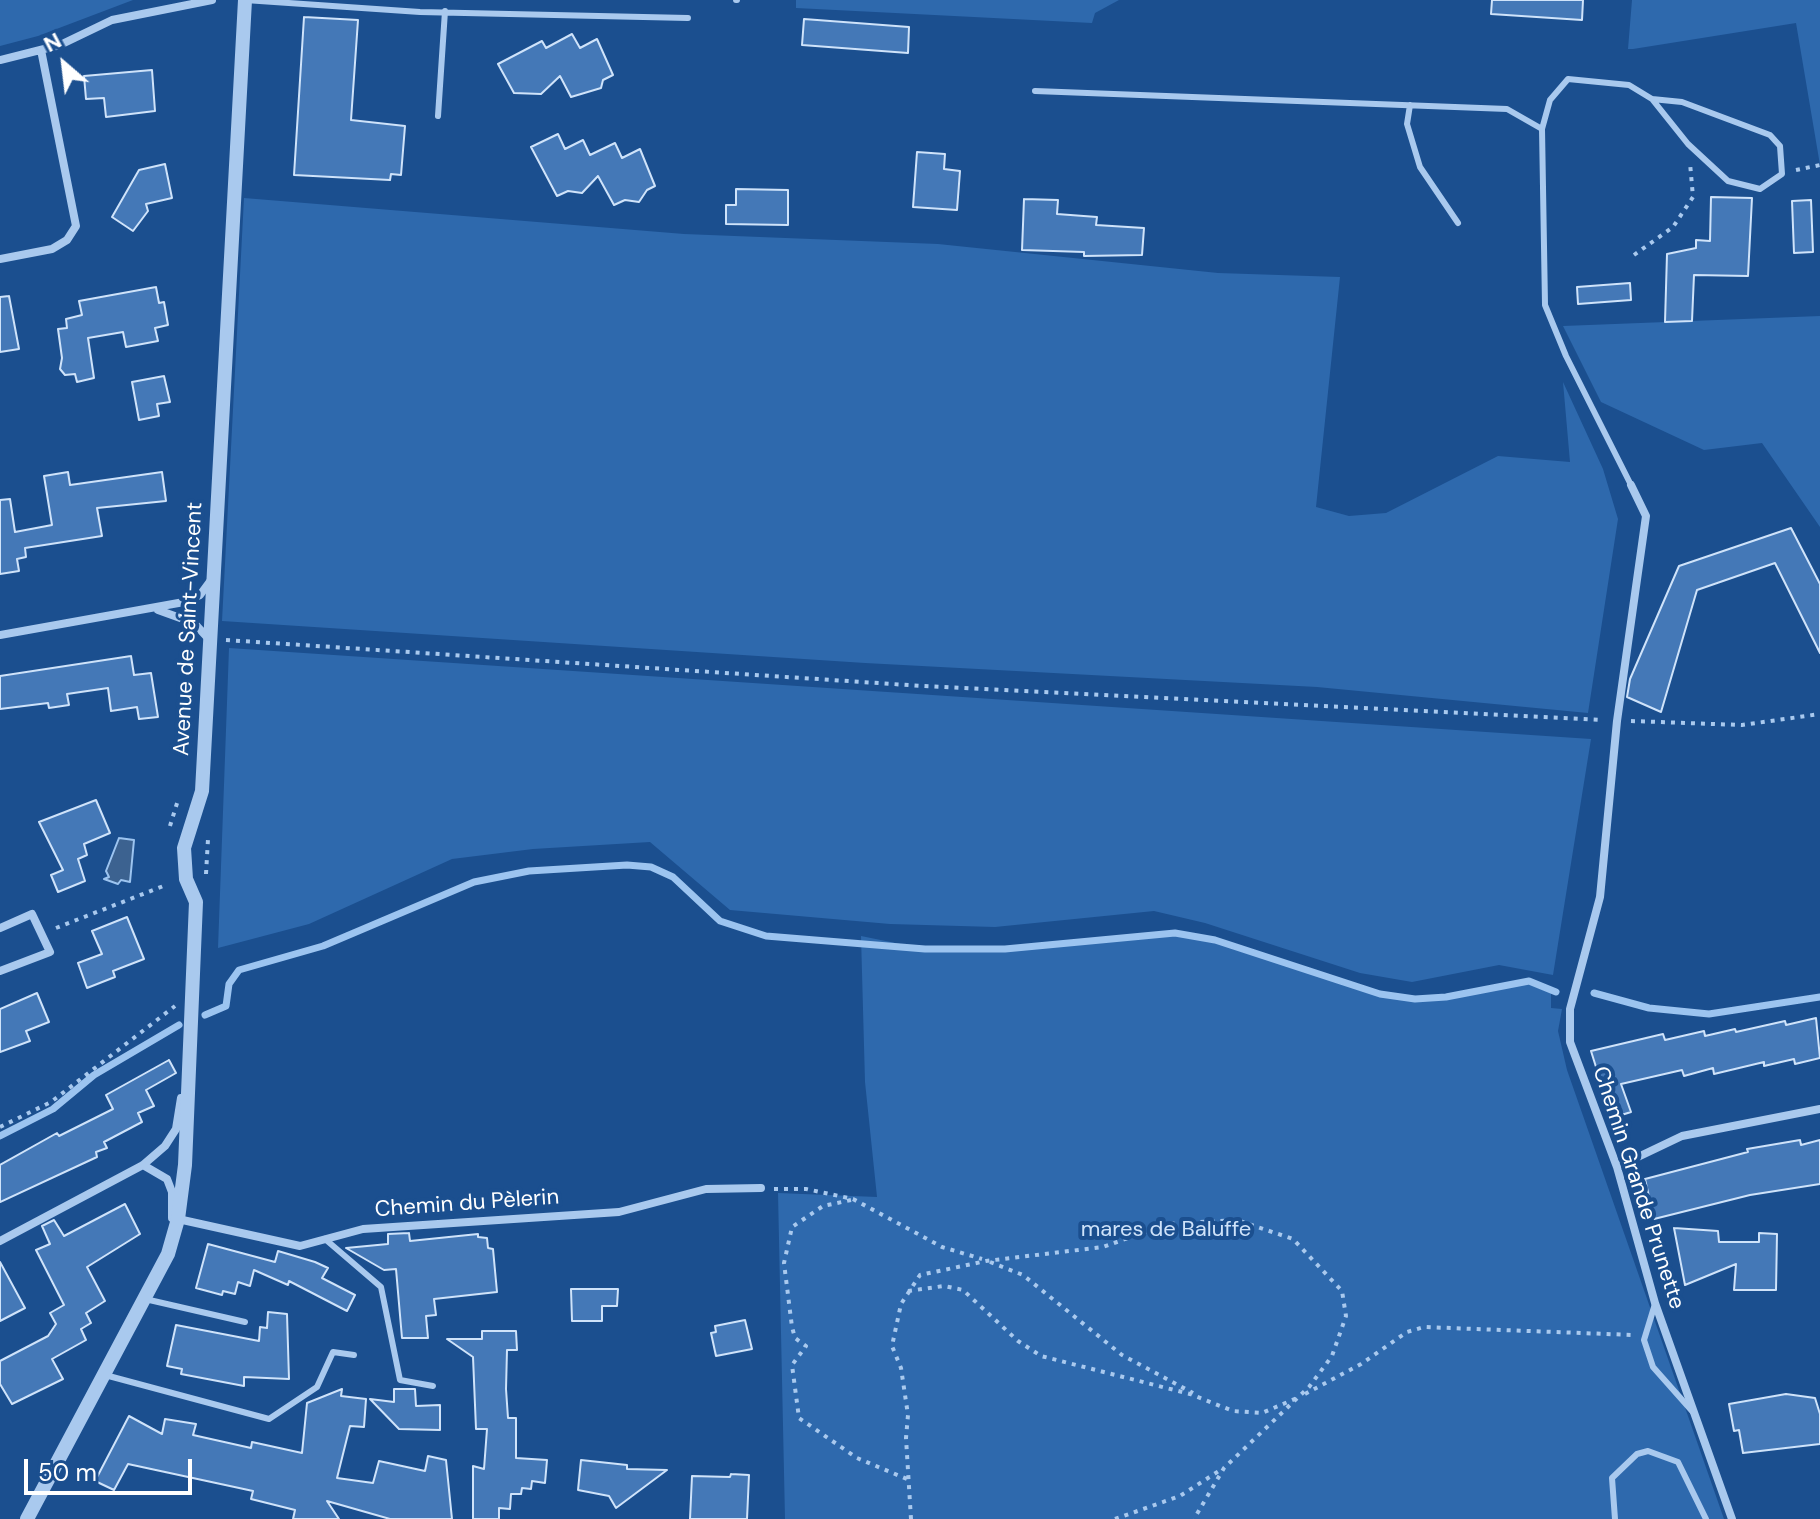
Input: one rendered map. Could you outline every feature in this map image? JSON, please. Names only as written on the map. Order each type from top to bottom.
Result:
[{"type":"street","points":[[0,60],[60,45],[112,20],[212,0]]},
{"type":"street","name":"Avenue de Saint-Vincent","points":[[27,1519],[168,1254],[178,1219],[185,1165],[196,902],[186,879],[184,848],[202,791],[245,0]]},
{"type":"street","points":[[0,259],[52,249],[67,240],[76,226],[41,50]]},
{"type":"street","name":"Chemin Grande Prunette","points":[[1631,485],[1646,516],[1617,721],[1600,897],[1570,1009],[1570,1042],[1617,1167],[1655,1303],[1732,1519]]},
{"type":"street","points":[[0,635],[153,609],[200,595],[210,581],[215,565]]},
{"type":"street","points":[[153,609],[194,623],[206,633],[210,642]]},
{"type":"street","points":[[0,928],[32,914],[50,952],[0,971]]},
{"type":"street","points":[[0,1241],[143,1165],[165,1146],[176,1129],[184,1057],[191,1037]]},
{"type":"street","points":[[1617,1167],[1682,1136],[1820,1109]]},
{"type":"street","name":"Avenue de Saint-Vincent","points":[[143,1165],[162,1174],[172,1192],[168,1254]]},
{"type":"street","name":"Chemin du Pèlerin","points":[[178,1219],[300,1246],[363,1229],[619,1212],[706,1189],[761,1188]]},
{"type":"lane","points":[[245,0],[445,11],[688,18]]},
{"type":"lane","points":[[438,116],[445,11]]},
{"type":"lane","points":[[1631,485],[1566,356],[1545,305],[1542,129],[1550,100],[1568,79],[1629,85],[1652,99],[1688,144],[1728,181],[1760,189],[1782,174],[1780,146],[1770,135],[1682,102],[1652,99]]},
{"type":"lane","points":[[1035,91],[1507,109],[1542,129]]},
{"type":"lane","points":[[1410,105],[1407,124],[1420,167],[1458,223]]},
{"type":"lane","points":[[325,1239],[381,1287],[400,1380],[433,1386]]},
{"type":"lane","points":[[145,1299],[245,1322]]},
{"type":"lane","points":[[1655,1303],[1645,1337],[1653,1367],[1697,1417]]},
{"type":"lane","points":[[105,1375],[269,1419],[317,1387],[333,1352],[354,1355]]},
{"type":"lane","points":[[1615,1519],[1612,1478],[1637,1454],[1648,1451],[1678,1462],[1706,1519]]},
{"type":"path","points":[[1634,255],[1673,227],[1693,197],[1688,144]]},
{"type":"path","points":[[1782,174],[1820,165]]},
{"type":"path","points":[[210,642],[923,686],[1617,721],[1742,725],[1820,714]]},
{"type":"path","points":[[42,933],[166,885]]},
{"type":"path","points":[[0,1127],[51,1102],[193,991]]},
{"type":"path","points":[[761,1188],[806,1189],[853,1199],[942,1247],[1023,1275],[1122,1355],[1233,1411],[1262,1413],[1300,1397],[1361,1364],[1407,1332],[1424,1327],[1599,1331],[1645,1337]]},
{"type":"path","points":[[853,1199],[823,1206],[792,1227],[784,1263],[795,1338],[806,1346],[792,1365],[796,1405],[799,1418],[817,1434],[857,1458],[907,1479]]},
{"type":"path","points":[[911,1519],[907,1479],[908,1415],[901,1368],[892,1346],[895,1321],[908,1291],[920,1275],[986,1261],[1087,1251],[1167,1224],[1237,1220],[1293,1239],[1342,1291],[1346,1316],[1332,1356],[1300,1397],[1224,1468],[1180,1496],[1115,1519]]},
{"type":"path","points":[[908,1291],[944,1286],[963,1290],[1018,1341],[1041,1356],[1206,1400]]},
{"type":"path","points":[[1194,1519],[1224,1468]]},
{"type":"green space","points":[[0,0],[133,0],[38,36],[0,46]]},
{"type":"green space","points":[[796,0],[1119,0],[1095,13],[1092,23],[796,8]]},
{"type":"green space","points":[[1632,0],[1820,0],[1820,165],[1796,23],[1628,49]]},
{"type":"green space","points":[[244,198],[684,234],[938,244],[1218,273],[1340,277],[1316,507],[1349,516],[1386,513],[1498,456],[1570,462],[1563,382],[1603,469],[1618,519],[1588,713],[1317,687],[865,663],[222,621]]},
{"type":"green space","points":[[1820,316],[1820,527],[1762,443],[1704,450],[1601,402],[1563,326]]},
{"type":"green space","points":[[229,648],[1591,739],[1553,975],[1499,965],[1412,982],[1360,973],[1205,923],[1154,911],[995,927],[890,924],[730,910],[650,842],[533,849],[452,859],[309,924],[218,948]]},
{"type":"green space","name":"mares de Baluffe","points":[[1175,933],[1215,940],[1380,994],[1415,999],[1446,997],[1529,981],[1551,992],[1551,1008],[1562,1009],[1558,1031],[1567,1070],[1724,1519],[785,1519],[778,1193],[877,1197],[865,1082],[861,936],[925,949],[1005,949]]},
{"type":"shaded area","points":[[119,838],[134,840],[130,882],[121,880],[118,884],[104,879],[109,877],[106,871]]},
{"type":"building","points":[[1492,0],[1583,0],[1582,20],[1491,14]]},
{"type":"building","points":[[304,17],[358,20],[351,120],[405,126],[401,175],[391,174],[390,180],[294,175]]},
{"type":"building","points":[[804,19],[909,27],[908,53],[802,45]]},
{"type":"building","points":[[572,34],[580,48],[597,39],[613,75],[603,80],[601,88],[571,97],[560,76],[541,94],[514,93],[498,64],[542,41],[546,48]]},
{"type":"building","points":[[152,70],[155,111],[106,117],[104,98],[86,99],[84,76]]},
{"type":"building","points":[[558,134],[565,149],[583,140],[590,155],[615,143],[622,158],[640,149],[655,186],[647,190],[639,202],[625,200],[614,205],[598,176],[582,193],[568,191],[557,196],[531,147]]},
{"type":"building","points":[[917,152],[945,154],[944,169],[960,171],[957,210],[913,207]]},
{"type":"building","points":[[165,164],[172,198],[146,204],[148,211],[133,231],[112,217],[139,170]]},
{"type":"building","points":[[736,189],[788,190],[788,225],[726,224],[726,205],[736,205]]},
{"type":"building","points":[[1711,197],[1752,198],[1748,276],[1694,275],[1692,321],[1665,322],[1667,254],[1696,248],[1696,240],[1710,241]]},
{"type":"building","points":[[1024,199],[1058,200],[1057,214],[1097,217],[1096,225],[1144,228],[1142,255],[1084,256],[1084,252],[1022,250]]},
{"type":"building","points":[[1811,200],[1813,252],[1794,253],[1792,201]]},
{"type":"building","points":[[1630,283],[1631,300],[1578,304],[1577,287]]},
{"type":"building","points":[[156,287],[159,303],[164,302],[168,325],[155,328],[158,341],[126,347],[123,332],[88,338],[94,378],[77,382],[75,374],[65,375],[60,369],[62,358],[58,329],[67,328],[66,319],[82,315],[79,301]]},
{"type":"building","points":[[9,296],[19,349],[0,352],[0,297]]},
{"type":"building","points":[[164,376],[170,402],[157,404],[159,416],[139,420],[132,382]]},
{"type":"building","points":[[68,472],[70,485],[162,472],[166,501],[97,508],[102,536],[25,548],[26,557],[17,559],[19,571],[0,574],[0,500],[10,499],[15,532],[52,525],[44,476]]},
{"type":"building","points":[[1791,528],[1820,584],[1820,653],[1775,563],[1697,590],[1661,712],[1627,697],[1630,679],[1679,566]]},
{"type":"building","points":[[131,656],[134,675],[151,673],[158,717],[139,719],[137,707],[111,711],[108,688],[67,694],[69,705],[49,708],[48,703],[0,709],[0,676]]},
{"type":"building","points":[[96,800],[110,833],[84,844],[87,855],[78,859],[85,881],[58,892],[51,875],[63,870],[39,822]]},
{"type":"building","points":[[127,917],[144,959],[113,971],[115,977],[87,988],[78,963],[102,954],[92,931]]},
{"type":"building","points":[[37,993],[49,1022],[26,1031],[30,1041],[0,1052],[0,1009]]},
{"type":"building","points":[[1816,1018],[1820,1058],[1795,1064],[1794,1059],[1764,1066],[1764,1062],[1714,1074],[1713,1068],[1684,1076],[1682,1070],[1621,1084],[1631,1112],[1612,1118],[1591,1051],[1663,1034],[1665,1040],[1704,1031],[1705,1036]]},
{"type":"building","points":[[169,1060],[176,1073],[146,1090],[154,1106],[138,1113],[142,1122],[104,1142],[107,1148],[96,1152],[97,1157],[0,1202],[0,1165],[57,1133],[59,1136],[113,1109],[106,1095]]},
{"type":"building","points":[[1800,1140],[1801,1145],[1820,1140],[1820,1184],[1750,1195],[1654,1219],[1645,1179],[1748,1152],[1747,1149]]},
{"type":"building","points":[[125,1204],[140,1234],[87,1267],[105,1301],[86,1313],[91,1323],[81,1329],[86,1340],[52,1359],[63,1379],[12,1404],[0,1384],[0,1361],[48,1336],[56,1324],[50,1313],[64,1305],[36,1250],[50,1244],[42,1226],[54,1220],[64,1236]]},
{"type":"building","points":[[1674,1228],[1718,1231],[1719,1242],[1759,1242],[1759,1233],[1777,1234],[1776,1290],[1734,1290],[1736,1264],[1685,1285]]},
{"type":"building","points":[[409,1233],[410,1241],[478,1234],[478,1237],[487,1238],[488,1248],[493,1249],[497,1292],[434,1299],[436,1315],[426,1316],[428,1338],[402,1338],[396,1269],[384,1270],[346,1248],[388,1244],[388,1234]]},
{"type":"building","points":[[208,1244],[275,1262],[278,1251],[315,1262],[328,1268],[322,1278],[355,1295],[347,1311],[289,1281],[288,1285],[254,1270],[250,1286],[238,1282],[235,1294],[223,1291],[222,1295],[196,1288]]},
{"type":"building","points":[[0,1262],[25,1308],[0,1321]]},
{"type":"building","points":[[571,1289],[618,1289],[617,1306],[602,1306],[602,1321],[572,1321]]},
{"type":"building","points":[[268,1312],[287,1314],[289,1379],[244,1377],[244,1386],[181,1374],[182,1369],[167,1366],[176,1325],[259,1341],[260,1327],[267,1328]]},
{"type":"building","points":[[745,1320],[752,1349],[716,1356],[711,1333],[716,1332],[715,1326]]},
{"type":"building","points":[[482,1331],[516,1331],[517,1350],[507,1350],[506,1389],[508,1418],[516,1418],[516,1458],[547,1460],[545,1483],[532,1481],[531,1489],[522,1488],[521,1494],[511,1494],[510,1509],[499,1508],[499,1519],[473,1519],[473,1466],[484,1469],[487,1429],[476,1429],[473,1357],[447,1339],[482,1339]]},
{"type":"building","points":[[342,1389],[341,1396],[366,1399],[364,1427],[350,1426],[337,1478],[373,1483],[379,1461],[425,1471],[428,1456],[446,1460],[452,1519],[390,1519],[327,1501],[339,1519],[293,1519],[295,1510],[251,1499],[253,1491],[128,1464],[114,1490],[95,1481],[129,1416],[162,1434],[165,1419],[196,1424],[193,1435],[251,1448],[252,1442],[302,1453],[307,1403]]},
{"type":"building","points":[[394,1389],[415,1389],[416,1406],[440,1405],[440,1430],[399,1429],[370,1399],[394,1402]]},
{"type":"building","points":[[1786,1394],[1815,1398],[1820,1414],[1820,1444],[1743,1453],[1739,1430],[1734,1431],[1729,1404]]},
{"type":"building","points":[[581,1460],[627,1465],[627,1469],[667,1470],[616,1508],[609,1496],[578,1490]]},
{"type":"building","points":[[731,1474],[749,1475],[747,1519],[690,1519],[692,1476],[730,1477]]},
{"type":"waterway","points":[[205,1015],[226,1006],[229,984],[239,970],[323,946],[474,882],[529,871],[627,865],[651,867],[673,877],[720,921],[766,936],[925,949],[1005,949],[1175,933],[1215,940],[1380,994],[1415,999],[1446,997],[1529,981],[1556,992]]},
{"type":"waterway","points":[[1594,993],[1649,1008],[1709,1014],[1820,997]]},
{"type":"waterway","points":[[0,1136],[53,1109],[94,1075],[179,1025]]}]
